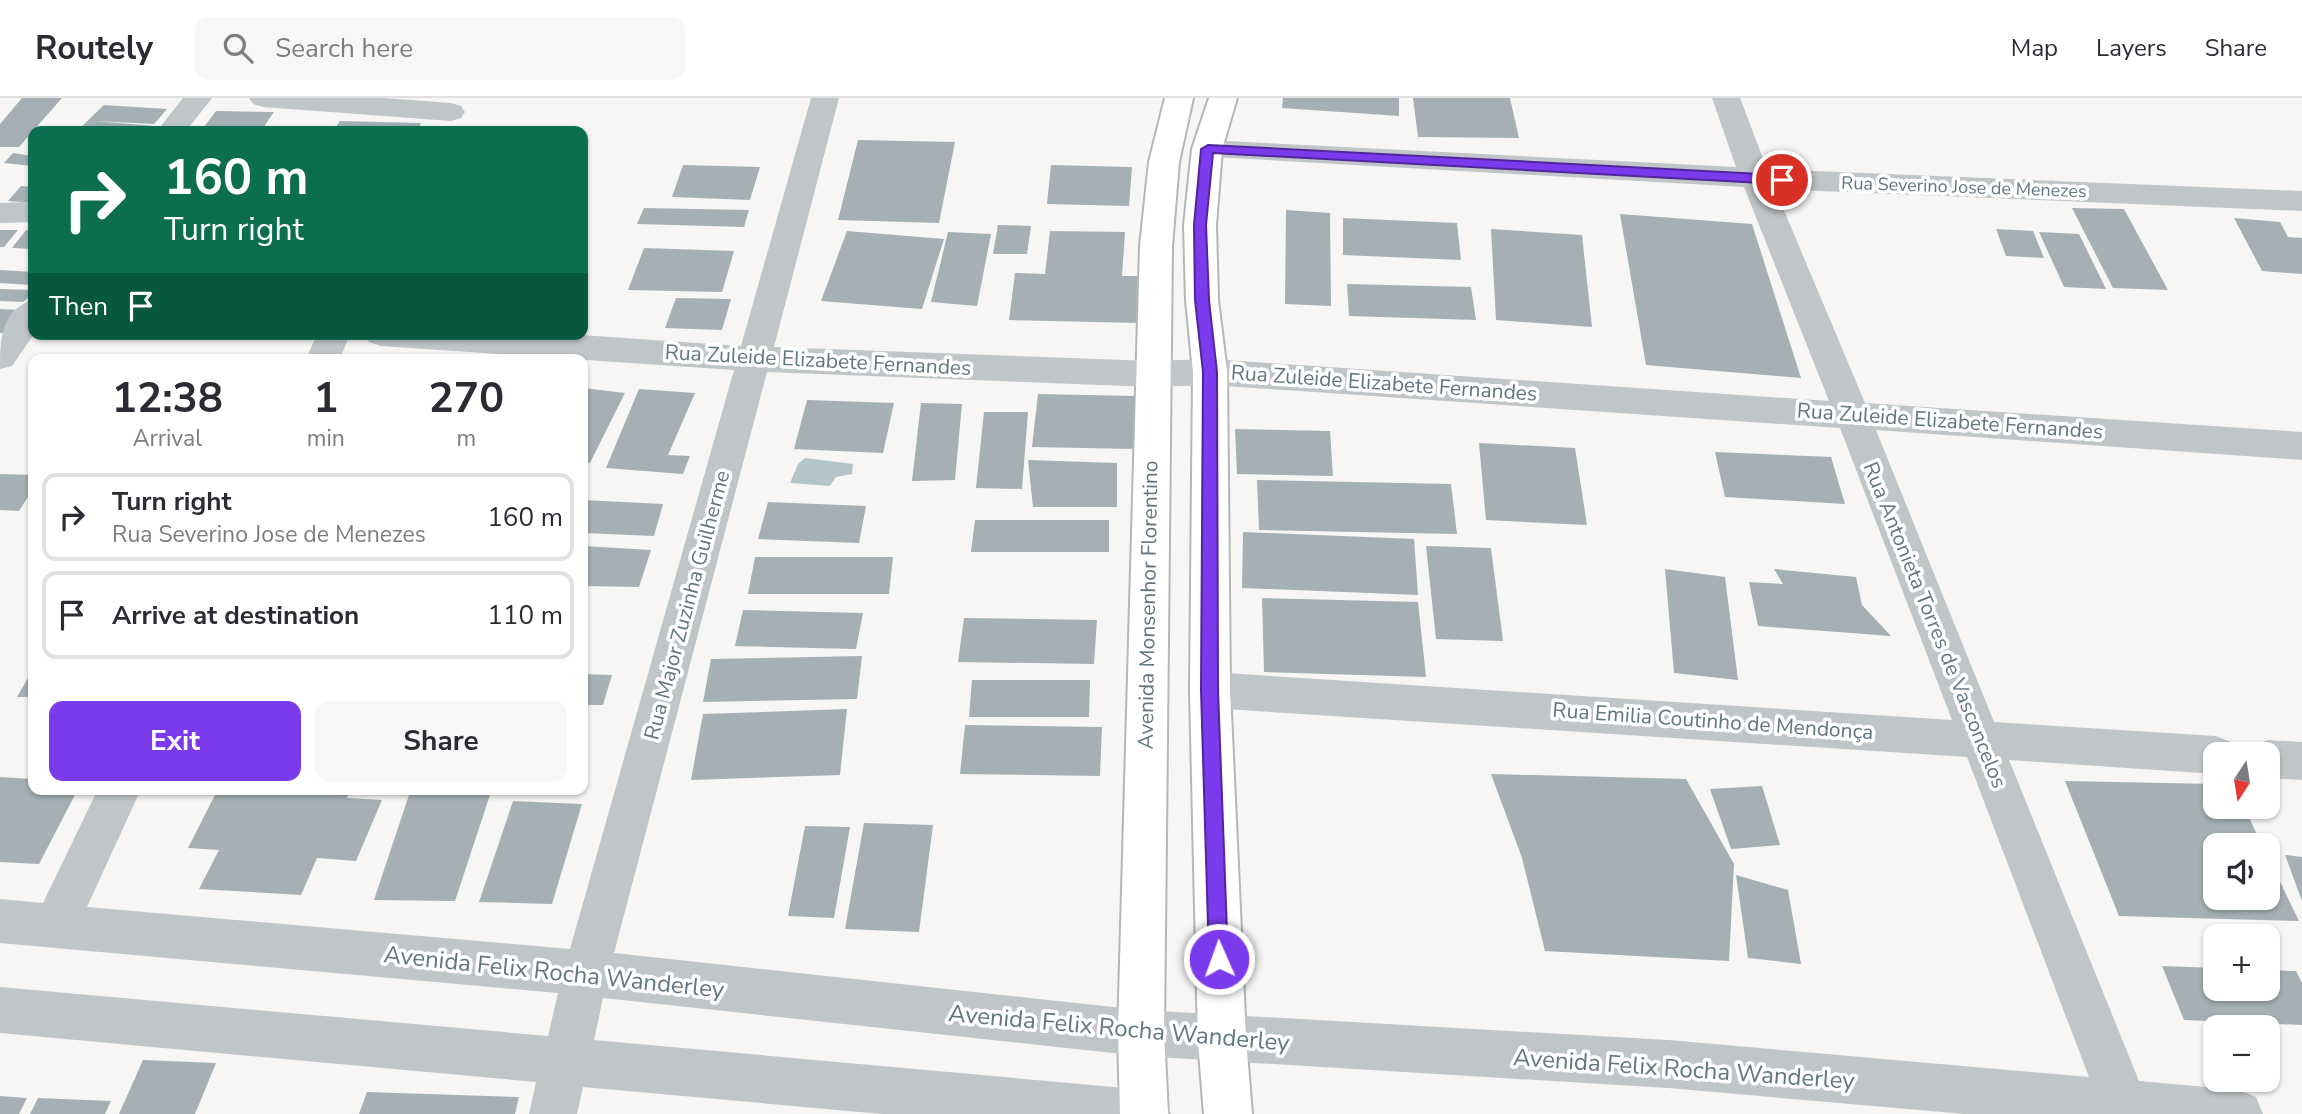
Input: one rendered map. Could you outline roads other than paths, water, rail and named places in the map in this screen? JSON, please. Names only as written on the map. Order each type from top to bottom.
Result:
[{"type":"main road","name":"Avenida Monsenhor Florentino","points":[[1145,1114],[1141,1033],[1156,246],[1162,176],[1179,98]]},
{"type":"main road","points":[[1223,98],[1208,149],[1200,225],[1202,300],[1210,372],[1210,690],[1222,1040],[1228,1114]]},
{"type":"street","points":[[175,126],[198,98]]},
{"type":"street","points":[[263,98],[450,114]]},
{"type":"street","name":"Rua Major Zuzinha Guilherme","points":[[553,1114],[567,1064],[586,973],[825,98]]},
{"type":"street","name":"Rua Antonieta Torres de Vasconcelos","points":[[1727,98],[1755,178],[1852,414],[2126,1110]]},
{"type":"street","name":"Rua Severino Jose de Menezes","points":[[1208,149],[1755,178],[2302,201]]},
{"type":"street","points":[[0,213],[28,212]]},
{"type":"street","points":[[0,357],[28,319]]},
{"type":"street","name":"Rua Zuleide Elizabete Fernandes","points":[[471,340],[755,359],[1152,374],[1210,372],[2302,446]]},
{"type":"street","name":"Rua Emilia Coutinho de Mendonça","points":[[1210,690],[2203,754]]},
{"type":"street","points":[[2280,760],[2302,761]]},
{"type":"street","points":[[55,926],[117,795]]},
{"type":"street","name":"Avenida Felix Rocha Wanderley","points":[[0,921],[586,973],[1222,1040],[1668,1064],[2126,1110],[2239,1114]]},
{"type":"street","points":[[0,1010],[567,1064],[1145,1114]]}]
